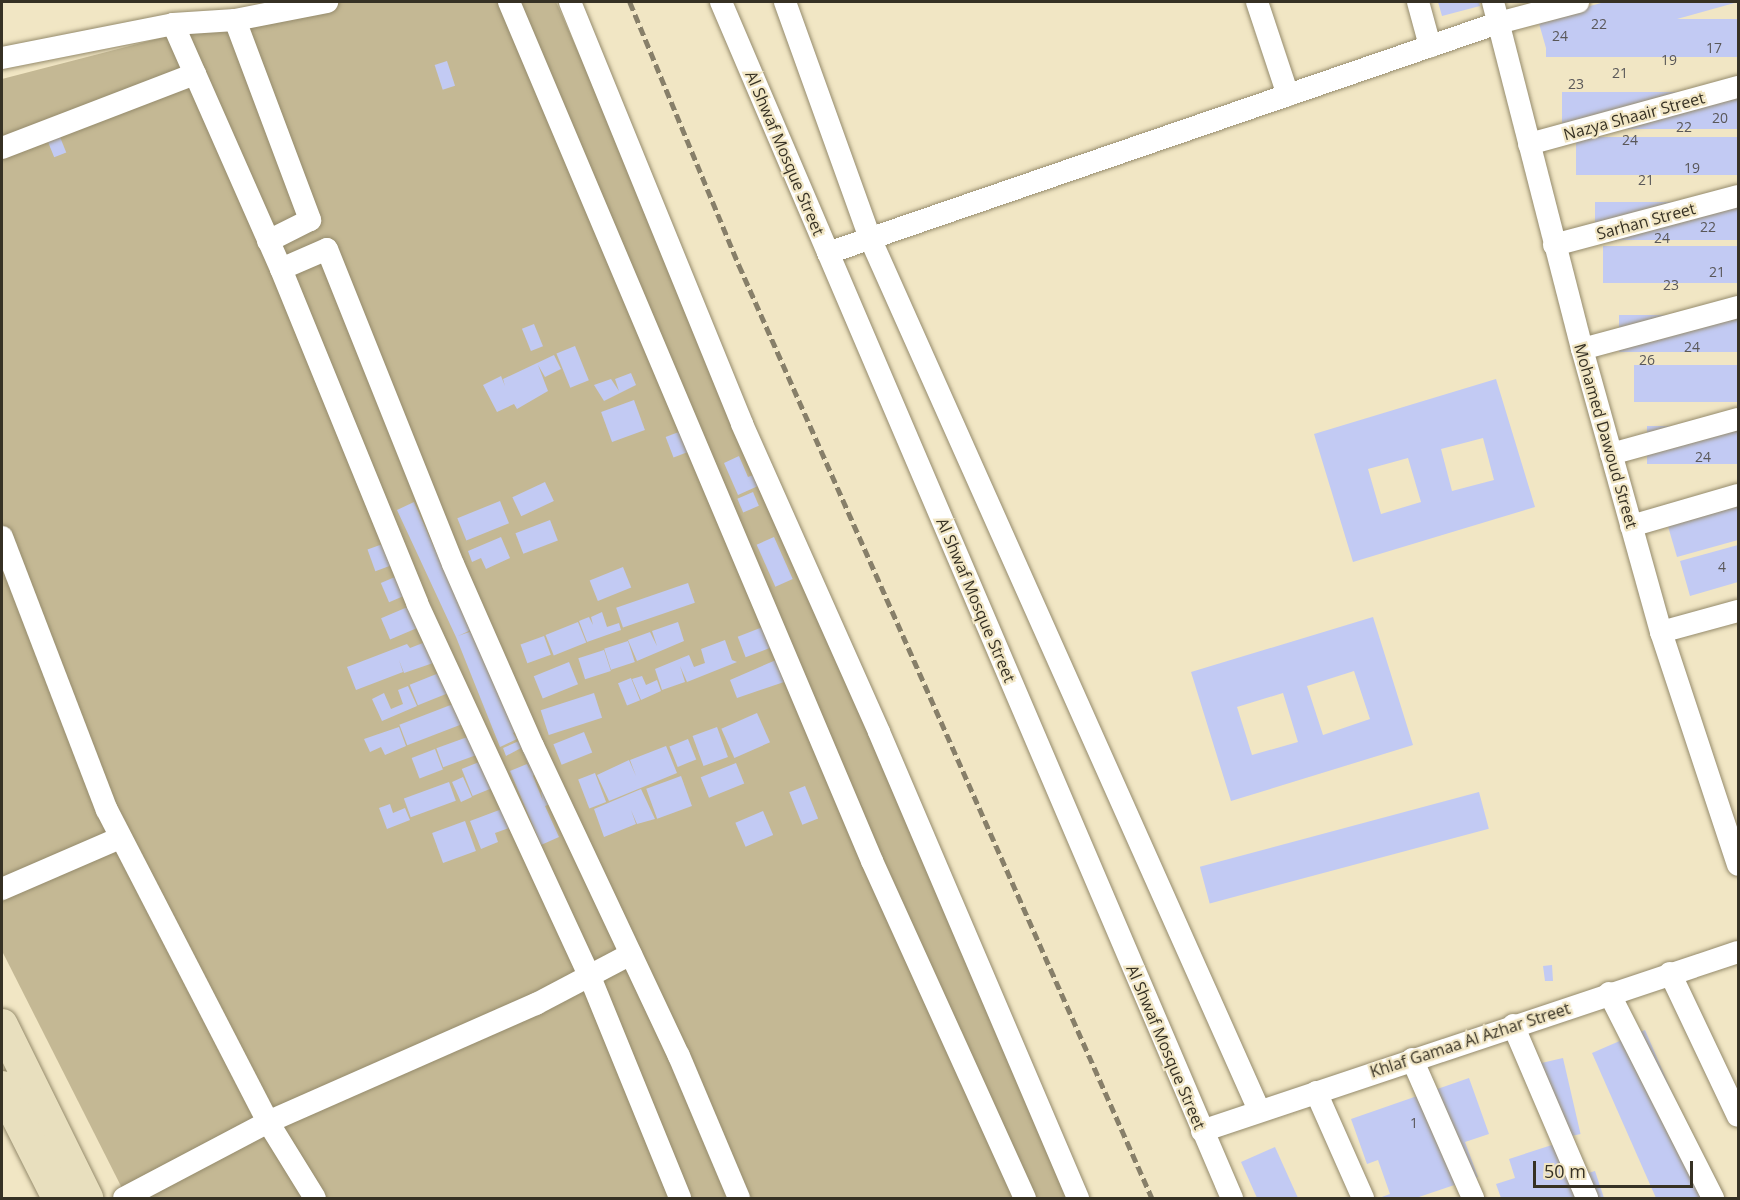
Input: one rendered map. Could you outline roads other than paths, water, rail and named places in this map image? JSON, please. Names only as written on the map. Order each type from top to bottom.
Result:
[{"type":"main road","points":[[2,1025],[87,1198]]},
{"type":"main road","points":[[2,1087],[58,1198]]},
{"type":"street","points":[[2,58],[173,24],[235,20],[327,2]]},
{"type":"street","points":[[510,2],[872,861],[1025,1198]]},
{"type":"street","points":[[570,2],[742,424],[879,732],[1078,1198]]},
{"type":"street","name":"Al Shwaf Mosque Street","points":[[721,2],[1232,1198]]},
{"type":"street","points":[[785,2],[870,238],[1259,1110]]},
{"type":"street","points":[[1257,2],[1288,95]]},
{"type":"street","points":[[1418,2],[1431,46]]},
{"type":"street","points":[[828,253],[1431,46],[1496,12],[1578,2]]},
{"type":"street","name":"Mohamed Dawoud Street","points":[[1496,12],[1554,245],[1661,632],[1738,865]]},
{"type":"street","points":[[235,20],[310,220],[268,241]]},
{"type":"street","points":[[173,24],[281,269],[417,603],[590,977],[680,1198]]},
{"type":"street","points":[[2,148],[195,74]]},
{"type":"street","name":"Nazya Shaair Street","points":[[1529,144],[1738,87]]},
{"type":"street","name":"Sarhan Street","points":[[1554,245],[1738,196]]},
{"type":"street","points":[[281,269],[327,249],[453,564],[631,954],[739,1198]]},
{"type":"street","points":[[1582,349],[1738,307]]},
{"type":"street","points":[[1611,454],[1738,419]]},
{"type":"street","points":[[1631,526],[1738,495]]},
{"type":"street","points":[[2,537],[120,838],[268,1122],[315,1198]]},
{"type":"street","points":[[1661,632],[1738,612]]},
{"type":"street","points":[[2,889],[120,838]]},
{"type":"street","name":"Khlaf Gamaa Al Azhar Street","points":[[1202,1131],[1513,1025],[1738,952]]},
{"type":"street","points":[[124,1198],[268,1122],[590,977],[631,954]]},
{"type":"street","points":[[1670,974],[1738,1116]]},
{"type":"street","points":[[1609,993],[1713,1198]]},
{"type":"street","points":[[1513,1025],[1587,1198]]},
{"type":"street","points":[[1412,1059],[1473,1198]]},
{"type":"street","points":[[1316,1092],[1363,1198]]},
{"type":"railway","points":[[630,2],[739,265],[1152,1198]]}]
